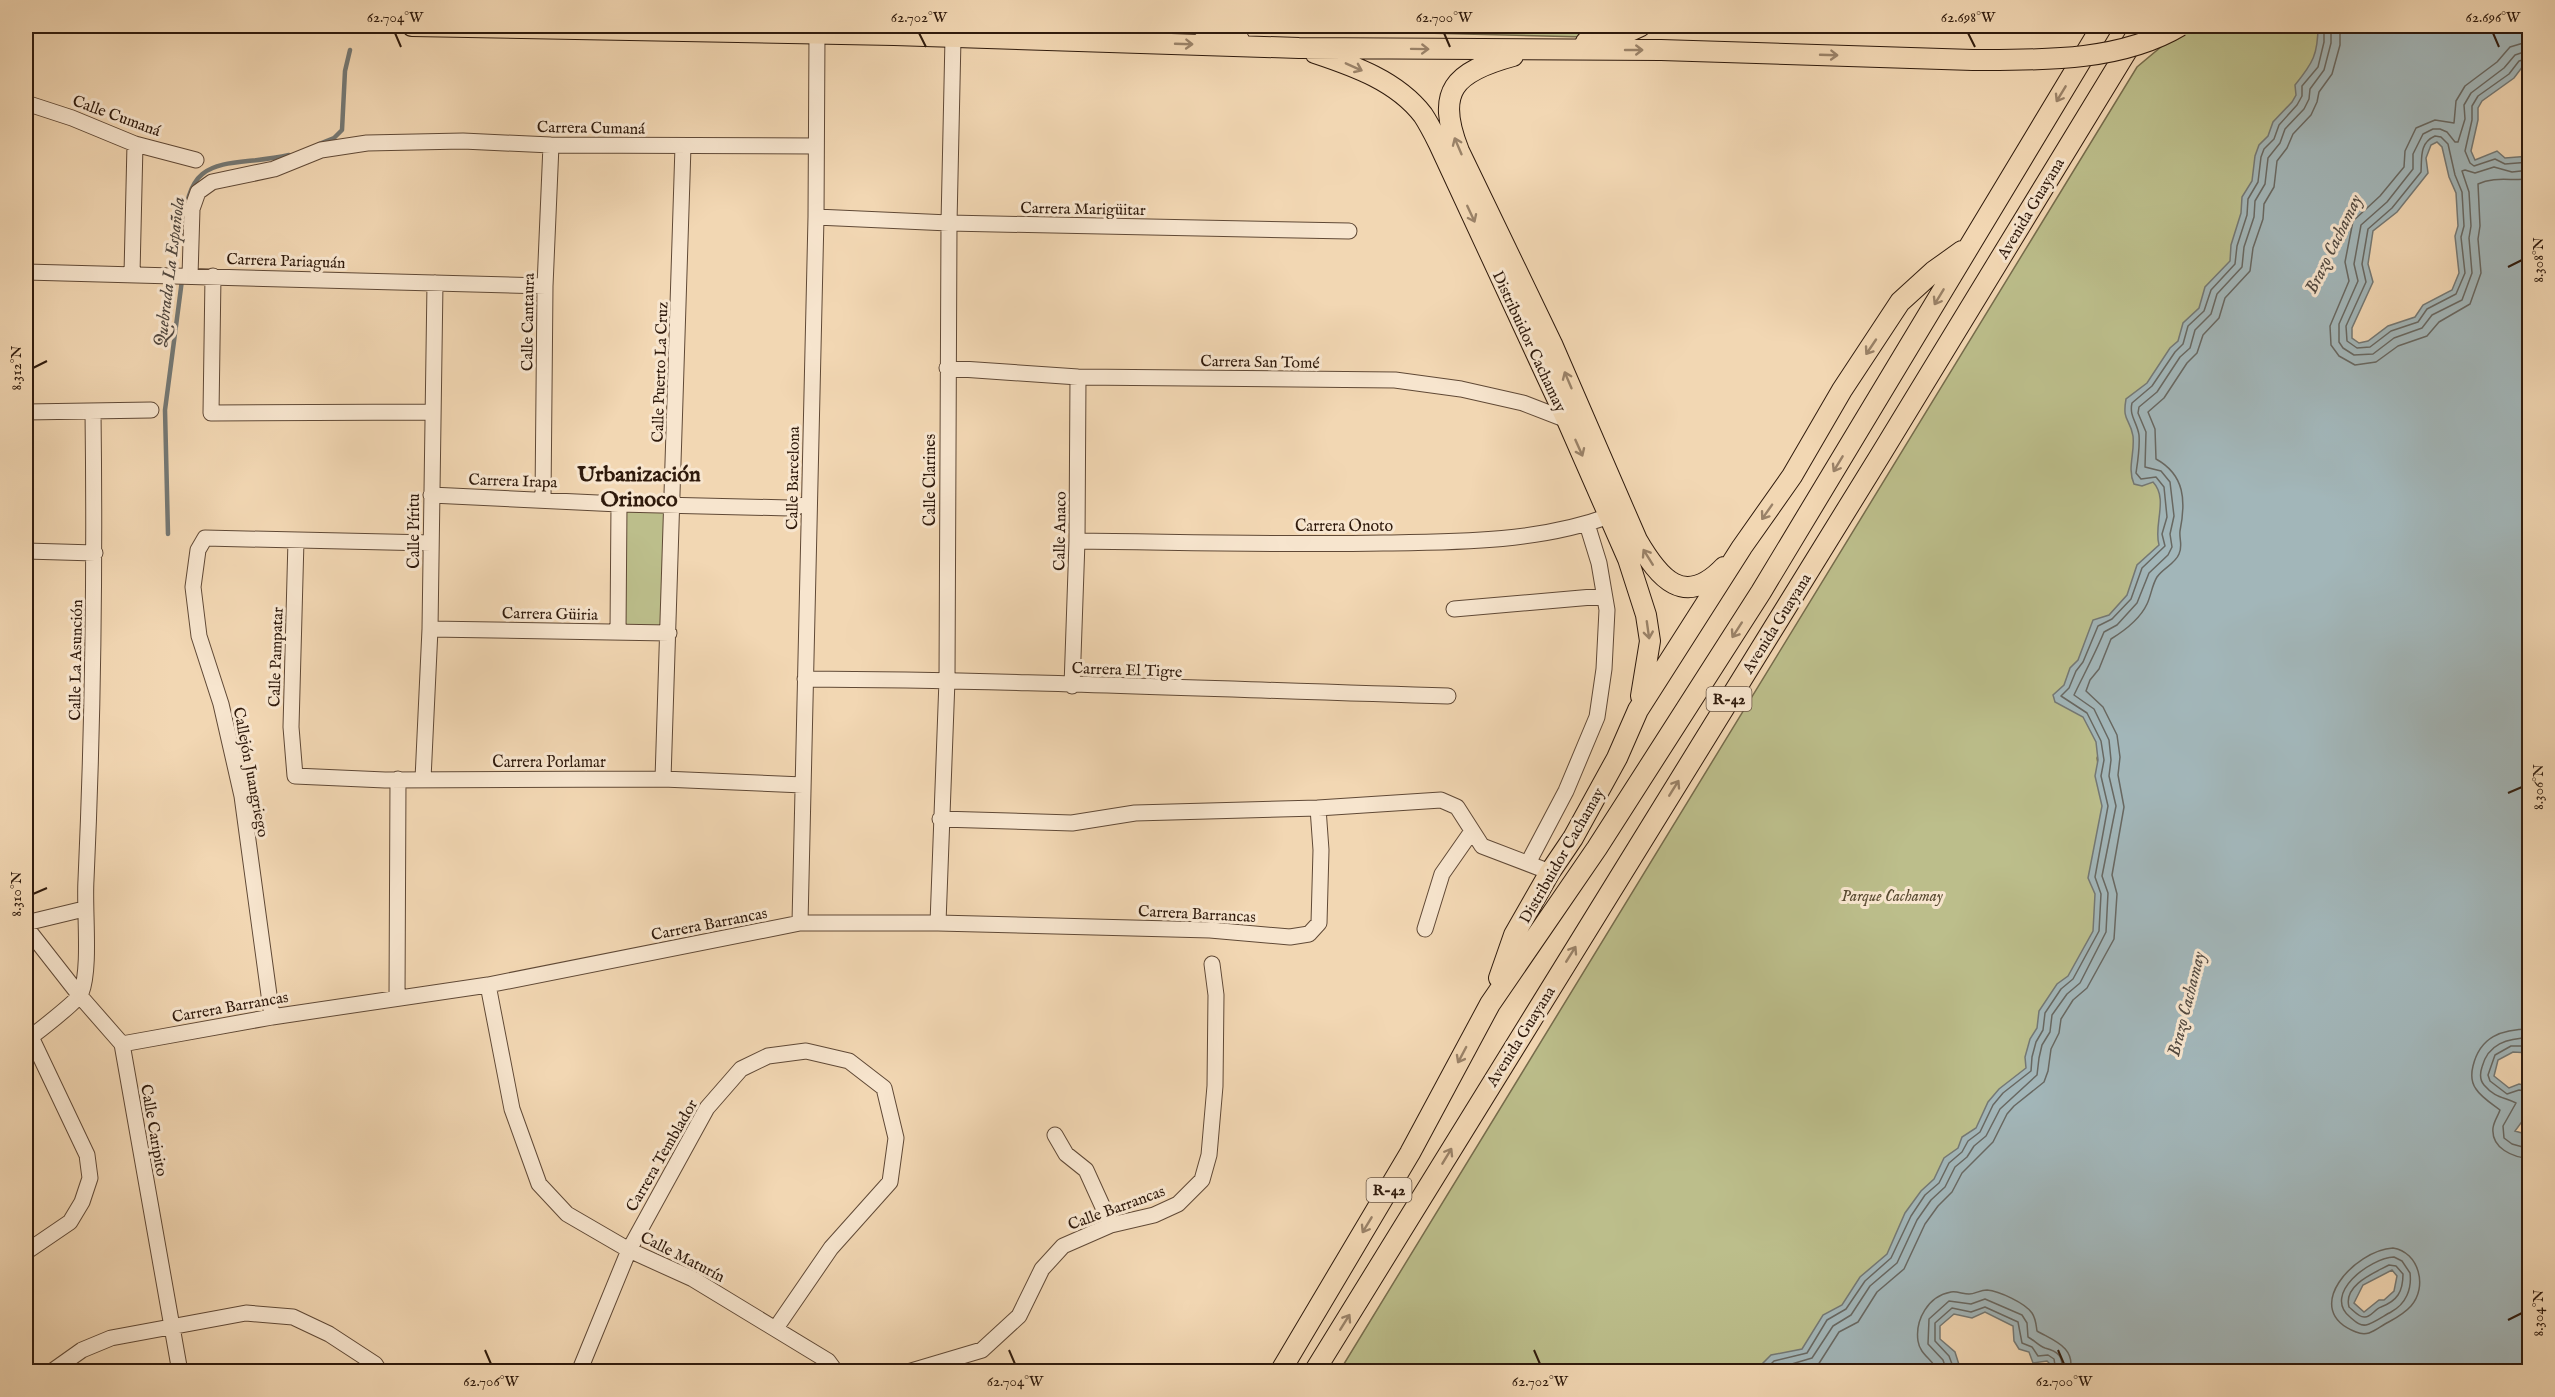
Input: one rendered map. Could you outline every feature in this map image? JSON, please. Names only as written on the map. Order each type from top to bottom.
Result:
[{"type":"main road","points":[[412,26],[817,34],[1299,48],[1661,50],[1973,60],[2020,60],[2109,51],[2138,44],[2166,34],[2180,26]]},
{"type":"main road","points":[[1201,26],[1239,40],[1299,48]]},
{"type":"main road","points":[[1534,50],[1583,43],[1628,32],[1641,26]]},
{"type":"main road","name":"Avenida Guayana","points":[[1280,1371],[1410,1153],[1490,1004],[1597,848],[1761,592],[2102,26]]},
{"type":"main road","name":"Avenida Guayana","points":[[1314,1371],[1881,454],[2142,26]]},
{"type":"main road","name":"Distribuidor Cachamay","points":[[1299,48],[1350,65],[1402,93],[1423,116],[1439,144],[1567,420],[1628,559],[1646,615],[1650,641],[1638,710]]},
{"type":"main road","name":"Distribuidor Cachamay","points":[[1534,50],[1488,63],[1468,72],[1457,84],[1447,104],[1449,127],[1552,344],[1637,540],[1659,574],[1678,585],[1698,586],[1719,571],[1742,547]]},
{"type":"main road","name":"Distribuidor Cachamay","points":[[1490,1004],[1514,935],[1550,872],[1573,838],[1617,758],[1638,710],[1742,547],[1792,476],[1842,390],[1900,302],[1934,271],[1969,247]]},
{"type":"street","name":"Calle Barcelona","points":[[800,923],[816,217],[817,34]]},
{"type":"street","name":"Calle Clarines","points":[[938,923],[940,819],[947,680],[947,368],[953,38]]},
{"type":"street","name":"Calle Cumaná","points":[[26,104],[72,118],[135,144],[196,160]]},
{"type":"street","name":"Carrera Cumaná","points":[[184,275],[192,209],[198,192],[212,182],[274,170],[321,150],[367,143],[463,141],[551,145],[816,146]]},
{"type":"street","points":[[132,274],[135,144]]},
{"type":"street","name":"Calle Cantaura","points":[[543,499],[545,286],[551,145]]},
{"type":"street","name":"Calle Puerto La Cruz","points":[[663,779],[683,146]]},
{"type":"street","name":"Carrera Marigüitar","points":[[816,217],[949,223],[1349,231]]},
{"type":"street","name":"Carrera Pariaguán","points":[[26,272],[545,286]]},
{"type":"street","points":[[213,276],[211,412],[433,412]]},
{"type":"street","name":"Calle Píritu","points":[[423,779],[430,629],[435,283]]},
{"type":"street","name":"Carrera San Tomé","points":[[947,368],[1078,377],[1395,380],[1461,389],[1523,403],[1567,420]]},
{"type":"street","name":"Calle Anaco","points":[[1072,686],[1077,541],[1078,377]]},
{"type":"street","points":[[26,412],[151,410]]},
{"type":"street","name":"Calle La Asunción","points":[[80,996],[86,976],[84,909],[90,776],[95,553],[93,411]]},
{"type":"street","name":"Carrera Irapa","points":[[431,495],[619,504],[789,508],[809,504]]},
{"type":"street","points":[[618,632],[619,504]]},
{"type":"street","name":"Carrera Onoto","points":[[1077,541],[1353,544],[1480,542],[1587,524],[1609,516]]},
{"type":"street","points":[[1528,863],[1566,791],[1597,717],[1604,669],[1607,610],[1599,562],[1587,524]]},
{"type":"street","name":"Callejón Juangriego","points":[[272,1017],[242,796],[221,704],[199,636],[193,587],[198,550],[205,538],[296,540]]},
{"type":"street","points":[[296,540],[431,543]]},
{"type":"street","name":"Calle Pampatar","points":[[295,776],[291,727],[296,540]]},
{"type":"street","points":[[26,551],[95,553]]},
{"type":"street","points":[[1454,609],[1604,596]]},
{"type":"street","name":"Carrera Güiria","points":[[430,629],[669,633]]},
{"type":"street","name":"Carrera El Tigre","points":[[805,679],[947,680],[1072,686],[1448,696]]},
{"type":"street","name":"Carrera Porlamar","points":[[295,776],[398,779],[663,779],[803,785]]},
{"type":"street","points":[[397,998],[398,779]]},
{"type":"street","points":[[940,819],[1072,823],[1135,813],[1318,808],[1441,800],[1457,807],[1482,846],[1550,872]]},
{"type":"street","name":"Carrera Barrancas","points":[[122,1044],[272,1017],[488,985],[800,923],[938,923],[1210,930],[1290,937],[1309,934],[1319,923],[1321,850],[1318,808]]},
{"type":"street","points":[[1425,929],[1442,874],[1472,831]]},
{"type":"street","points":[[26,922],[84,909]]},
{"type":"street","points":[[26,927],[80,996],[122,1044]]},
{"type":"street","name":"Calle Barrancas","points":[[908,1371],[982,1350],[1019,1316],[1042,1269],[1063,1246],[1111,1225],[1154,1215],[1178,1204],[1202,1180],[1209,1155],[1215,1086],[1216,995],[1212,964]]},
{"type":"street","name":"Calle Maturín","points":[[488,985],[512,1109],[539,1184],[567,1214],[629,1250],[693,1279],[828,1361],[836,1371]]},
{"type":"street","points":[[26,1252],[69,1222],[82,1202],[90,1178],[87,1155],[28,1038],[80,996]]},
{"type":"street","name":"Calle Caripito","points":[[122,1044],[180,1371]]},
{"type":"street","name":"Carrera Temblador","points":[[579,1371],[629,1250],[707,1108],[741,1069],[768,1056],[806,1051],[849,1061],[884,1088],[896,1138],[890,1182],[831,1248],[776,1328]]},
{"type":"street","points":[[1055,1136],[1066,1154],[1086,1170],[1111,1225]]},
{"type":"street","points":[[51,1371],[82,1350],[111,1338],[246,1313],[293,1317],[329,1334],[375,1364],[380,1371]]},
{"type":"green space","points":[[1201,26],[1612,26],[1585,37]]},
{"type":"green space","name":"Parque Cachamay","points":[[2186,26],[2381,26],[2189,530],[2097,758],[2129,951],[1821,1371],[1339,1372],[2137,67]]},
{"type":"green space","points":[[623,510],[668,510],[664,628],[624,629]]},
{"type":"water","name":"Brazo Cachamay","points":[[2318,26],[2529,26],[2529,62],[2514,78],[2482,101],[2478,108],[2478,120],[2471,151],[2475,160],[2497,151],[2505,158],[2530,156],[2530,1053],[2513,1052],[2498,1060],[2494,1076],[2509,1088],[2519,1084],[2529,1086],[2529,1112],[2515,1131],[2529,1135],[2529,1371],[2044,1371],[2049,1363],[2047,1361],[2033,1363],[2029,1352],[2019,1349],[2014,1341],[2013,1326],[1985,1312],[1972,1318],[1954,1314],[1940,1326],[1940,1339],[1955,1352],[1961,1371],[1750,1371],[1757,1369],[1771,1355],[1802,1349],[1823,1315],[1842,1305],[1860,1277],[1887,1254],[1905,1213],[1921,1191],[1934,1179],[1944,1158],[1958,1148],[1962,1137],[1976,1128],[1988,1102],[1999,1089],[2026,1068],[2025,1057],[2030,1039],[2037,1028],[2039,1011],[2057,984],[2068,976],[2093,931],[2095,894],[2088,878],[2102,806],[2095,776],[2098,760],[2096,742],[2083,717],[2055,702],[2053,695],[2064,685],[2070,668],[2078,660],[2093,620],[2109,615],[2127,595],[2137,565],[2159,545],[2160,496],[2153,482],[2142,486],[2134,484],[2131,472],[2133,436],[2126,416],[2126,399],[2147,383],[2170,348],[2178,341],[2183,323],[2199,308],[2205,287],[2230,261],[2231,245],[2241,213],[2242,197],[2252,181],[2255,156],[2259,145],[2268,136],[2273,122],[2296,95],[2295,85],[2313,58]],"holes":[[[2437,142],[2442,147],[2449,177],[2456,193],[2458,226],[2455,236],[2459,273],[2452,290],[2423,305],[2415,317],[2388,326],[2368,341],[2359,343],[2352,338],[2352,328],[2373,282],[2368,264],[2373,231],[2397,212],[2428,173],[2426,158],[2431,145]],[[2392,1270],[2397,1276],[2394,1291],[2364,1312],[2354,1303],[2363,1285]]]},
{"type":"waterway","name":"Quebrada La Española","points":[[319,144],[334,138],[342,130],[345,71],[350,50]]},
{"type":"waterway","name":"Quebrada La Española","points":[[184,233],[186,206],[192,187],[202,175],[214,167],[229,163],[289,155]]},
{"type":"waterway","name":"Quebrada La Española","points":[[168,534],[165,410],[182,280]]},
{"type":"district","name":"Urbanización Orinoco","points":[[639,486]]}]
